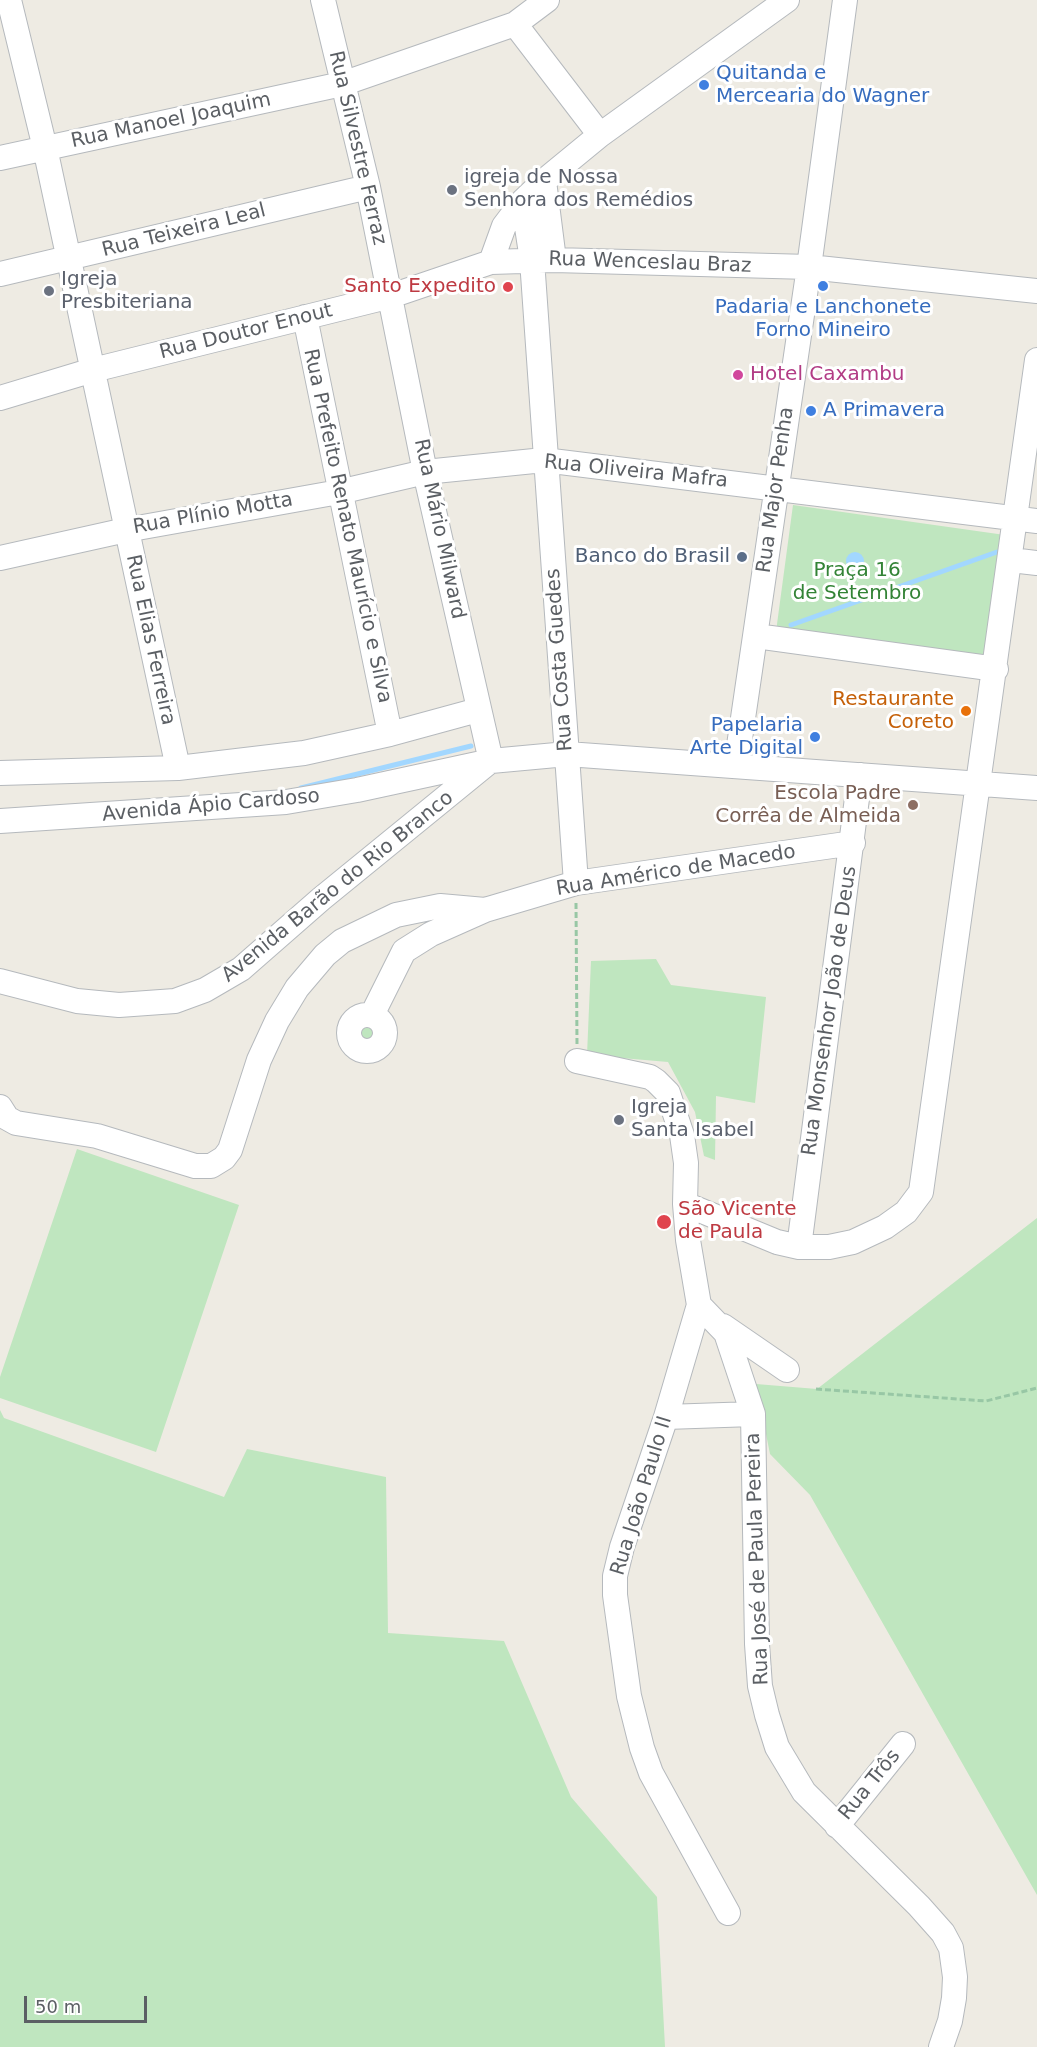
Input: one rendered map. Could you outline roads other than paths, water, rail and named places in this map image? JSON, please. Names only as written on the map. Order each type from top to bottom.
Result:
[{"type":"street","name":"Rua Elias Ferreira","points":[[9,0],[45,148],[177,768]]},
{"type":"street","name":"Rua Silvestre Ferraz","points":[[323,0],[392,296]]},
{"type":"street","name":"Rua Manoel Joaquim","points":[[0,158],[342,84],[515,24],[547,0]]},
{"type":"street","points":[[491,262],[504,226],[523,201],[544,181],[600,135],[787,0]]},
{"type":"street","name":"Rua Major Penha","points":[[736,766],[809,267],[845,0]]},
{"type":"street","points":[[515,24],[600,135]]},
{"type":"street","points":[[543,260],[544,181]]},
{"type":"street","name":"Rua Teixeira Leal","points":[[0,274],[368,187]]},
{"type":"street","points":[[523,201],[543,260]]},
{"type":"street","name":"Rua Wenceslau Braz","points":[[491,262],[543,260],[809,267],[1037,291]]},
{"type":"street","name":"Rua Costa Guedes","points":[[543,260],[544,460],[576,883]]},
{"type":"street","name":"Rua Doutor Enout","points":[[0,398],[93,370],[392,296],[491,262]]},
{"type":"street","name":"Rua Mário Milward","points":[[392,296],[425,472],[491,761]]},
{"type":"street","name":"Rua Prefeito Renato Maurício e Silva","points":[[304,317],[390,734]]},
{"type":"street","points":[[685,1204],[777,1242],[799,1246],[830,1247],[869,1236],[897,1220],[921,1192],[1011,560],[1027,520],[1037,360]]},
{"type":"street","name":"Rua Oliveira Mafra","points":[[425,472],[544,460],[1027,520]]},
{"type":"street","name":"Rua Plínio Motta","points":[[0,558],[126,530],[339,492],[425,472]]},
{"type":"street","points":[[1011,560],[1037,563]]},
{"type":"street","points":[[756,636],[996,669]]},
{"type":"street","name":"Avenida Ápio Cardoso","points":[[0,773],[177,768],[304,753],[390,734],[478,710]]},
{"type":"street","name":"Avenida Ápio Cardoso","points":[[0,822],[286,802],[357,790],[491,761],[567,754],[1037,788]]},
{"type":"street","name":"Avenida Barão do Rio Branco","points":[[0,981],[78,1001],[119,1005],[175,1001],[205,990],[241,969],[321,899],[491,761]]},
{"type":"street","name":"Rua Monsenhor João de Deus","points":[[799,1246],[860,775]]},
{"type":"street","name":"Rua Américo de Macedo","points":[[372,1016],[404,951],[431,934],[485,909],[576,883],[853,843]]},
{"type":"street","points":[[0,1107],[7,1118],[16,1123],[97,1136],[195,1166],[211,1166],[224,1158],[230,1150],[259,1060],[277,1021],[297,988],[325,955],[342,941],[404,913],[440,906],[485,909]]},
{"type":"street","name":"Rua João Paulo II","points":[[577,1061],[650,1077],[663,1087],[675,1108],[682,1135],[686,1163],[685,1204],[699,1305],[666,1417],[622,1547],[615,1576],[618,1623],[629,1696],[648,1765],[728,1913]]},
{"type":"street","name":"Rua José de Paula Pereira","points":[[699,1305],[719,1323],[733,1347],[753,1414],[757,1644],[760,1686],[777,1747],[792,1776],[837,1826],[919,1906],[943,1933],[951,1948],[956,1977],[950,2021],[941,2047]]},
{"type":"street","points":[[719,1323],[787,1370]]},
{"type":"street","points":[[666,1417],[753,1414]]},
{"type":"street","name":"Rua Trôs","points":[[837,1826],[903,1744]]},
{"type":"water","points":[[855,552],[861,555],[864,561],[861,567],[855,570],[849,567],[846,561],[849,555]]},
{"type":"waterway","points":[[791,625],[997,552]]},
{"type":"waterway","points":[[301,788],[471,746]]},
{"type":"place","name":"Quitanda e Mercearia do Wagner","points":[[704,85]]},
{"type":"place","name":"igreja de Nossa Senhora dos Remédios","points":[[452,190]]},
{"type":"place","name":"Padaria e Lanchonete Forno Mineiro","points":[[823,286]]},
{"type":"place","name":"Santo Expedito","points":[[508,287]]},
{"type":"place","name":"Igreja Presbiteriana","points":[[49,291]]},
{"type":"place","name":"Hotel Caxambu","points":[[738,375]]},
{"type":"place","name":"A Primavera","points":[[811,411]]},
{"type":"place","name":"Banco do Brasil","points":[[742,557]]},
{"type":"place","name":"Restaurante Coreto","points":[[966,711]]},
{"type":"place","name":"Papelaria Arte Digital","points":[[815,737]]},
{"type":"place","name":"Escola Padre Corrêa de Almeida","points":[[913,805]]},
{"type":"place","name":"Igreja Santa Isabel","points":[[619,1120]]},
{"type":"place","name":"São Vicente de Paula","points":[[664,1222]]},
{"type":"park label","name":"Praça 16 de Setembro","points":[[857,582]]}]
